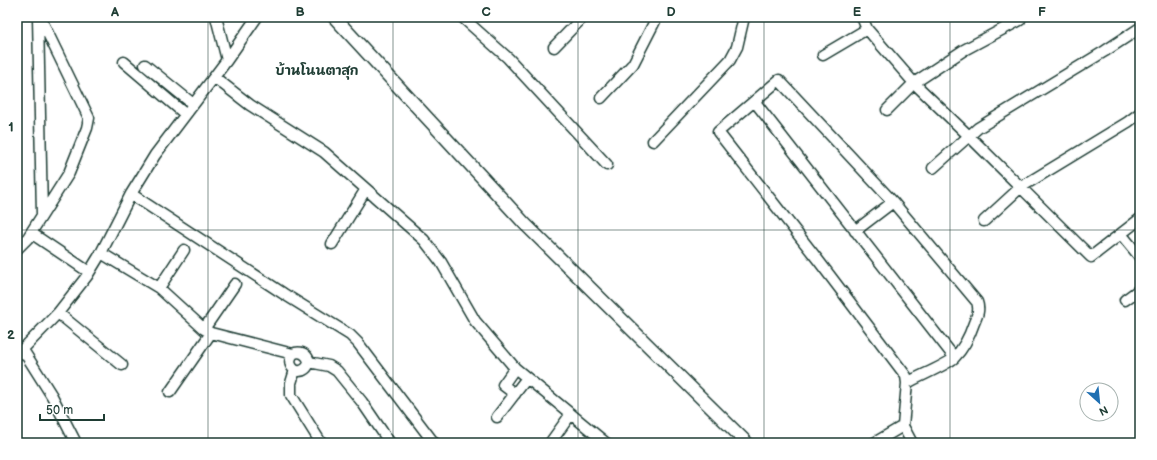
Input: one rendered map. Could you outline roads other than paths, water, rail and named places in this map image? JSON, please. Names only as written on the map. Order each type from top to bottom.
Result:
[{"type":"street","points":[[39,17],[42,215]]},
{"type":"street","points":[[17,249],[27,239],[70,173],[87,128],[89,118],[39,17]]},
{"type":"street","points":[[216,17],[227,60]]},
{"type":"street","points":[[76,443],[52,396],[20,353],[58,313],[89,272],[101,253],[131,194],[155,155],[227,60],[257,17]]},
{"type":"street","points":[[334,17],[525,224],[747,443]]},
{"type":"street","points":[[462,17],[508,58],[607,165]]},
{"type":"street","points":[[554,47],[583,17]]},
{"type":"street","points":[[601,98],[633,64],[657,17]]},
{"type":"street","points":[[653,141],[730,60],[738,47],[744,17]]},
{"type":"street","points":[[862,17],[867,29],[914,83],[1021,187],[1091,258],[1140,220]]},
{"type":"street","points":[[887,110],[914,83],[964,50],[1020,20]]},
{"type":"street","points":[[934,168],[978,128],[1140,28]]},
{"type":"street","points":[[823,55],[867,29]]},
{"type":"street","points":[[124,62],[185,114]]},
{"type":"street","points":[[145,65],[194,104]]},
{"type":"street","points":[[214,77],[250,105],[324,152],[424,240],[441,262],[475,321],[515,368],[606,443]]},
{"type":"street","points":[[908,383],[954,357],[966,342],[973,327],[979,307],[977,302],[893,202],[779,80],[718,132],[906,376],[908,383],[903,426],[912,443]]},
{"type":"street","points":[[755,102],[954,357]]},
{"type":"street","points":[[984,222],[1021,187],[1128,122],[1140,113]]},
{"type":"street","points":[[332,244],[366,188]]},
{"type":"street","points":[[131,194],[284,294],[350,335],[363,349],[434,443]]},
{"type":"street","points":[[856,231],[893,202]]},
{"type":"street","points":[[31,233],[89,272]]},
{"type":"street","points":[[1121,234],[1140,257]]},
{"type":"street","points":[[159,288],[184,250]]},
{"type":"street","points":[[101,253],[159,288],[207,331],[293,354],[296,352],[302,352],[307,356],[309,362],[304,370],[301,371],[292,368],[290,362],[293,354]]},
{"type":"street","points":[[170,392],[236,284]]},
{"type":"street","points":[[1124,300],[1140,289]]},
{"type":"street","points":[[58,313],[122,365]]},
{"type":"street","points":[[309,362],[329,366],[337,371],[362,402],[390,443]]},
{"type":"street","points":[[514,394],[503,385],[515,368]]},
{"type":"street","points":[[295,370],[291,383],[291,394],[321,443]]},
{"type":"street","points":[[497,417],[527,378]]},
{"type":"street","points":[[550,443],[571,414]]},
{"type":"street","points":[[874,443],[903,426]]},
{"type":"district","name":"บ้านโนนตาสุก","points":[[317,70]]}]
